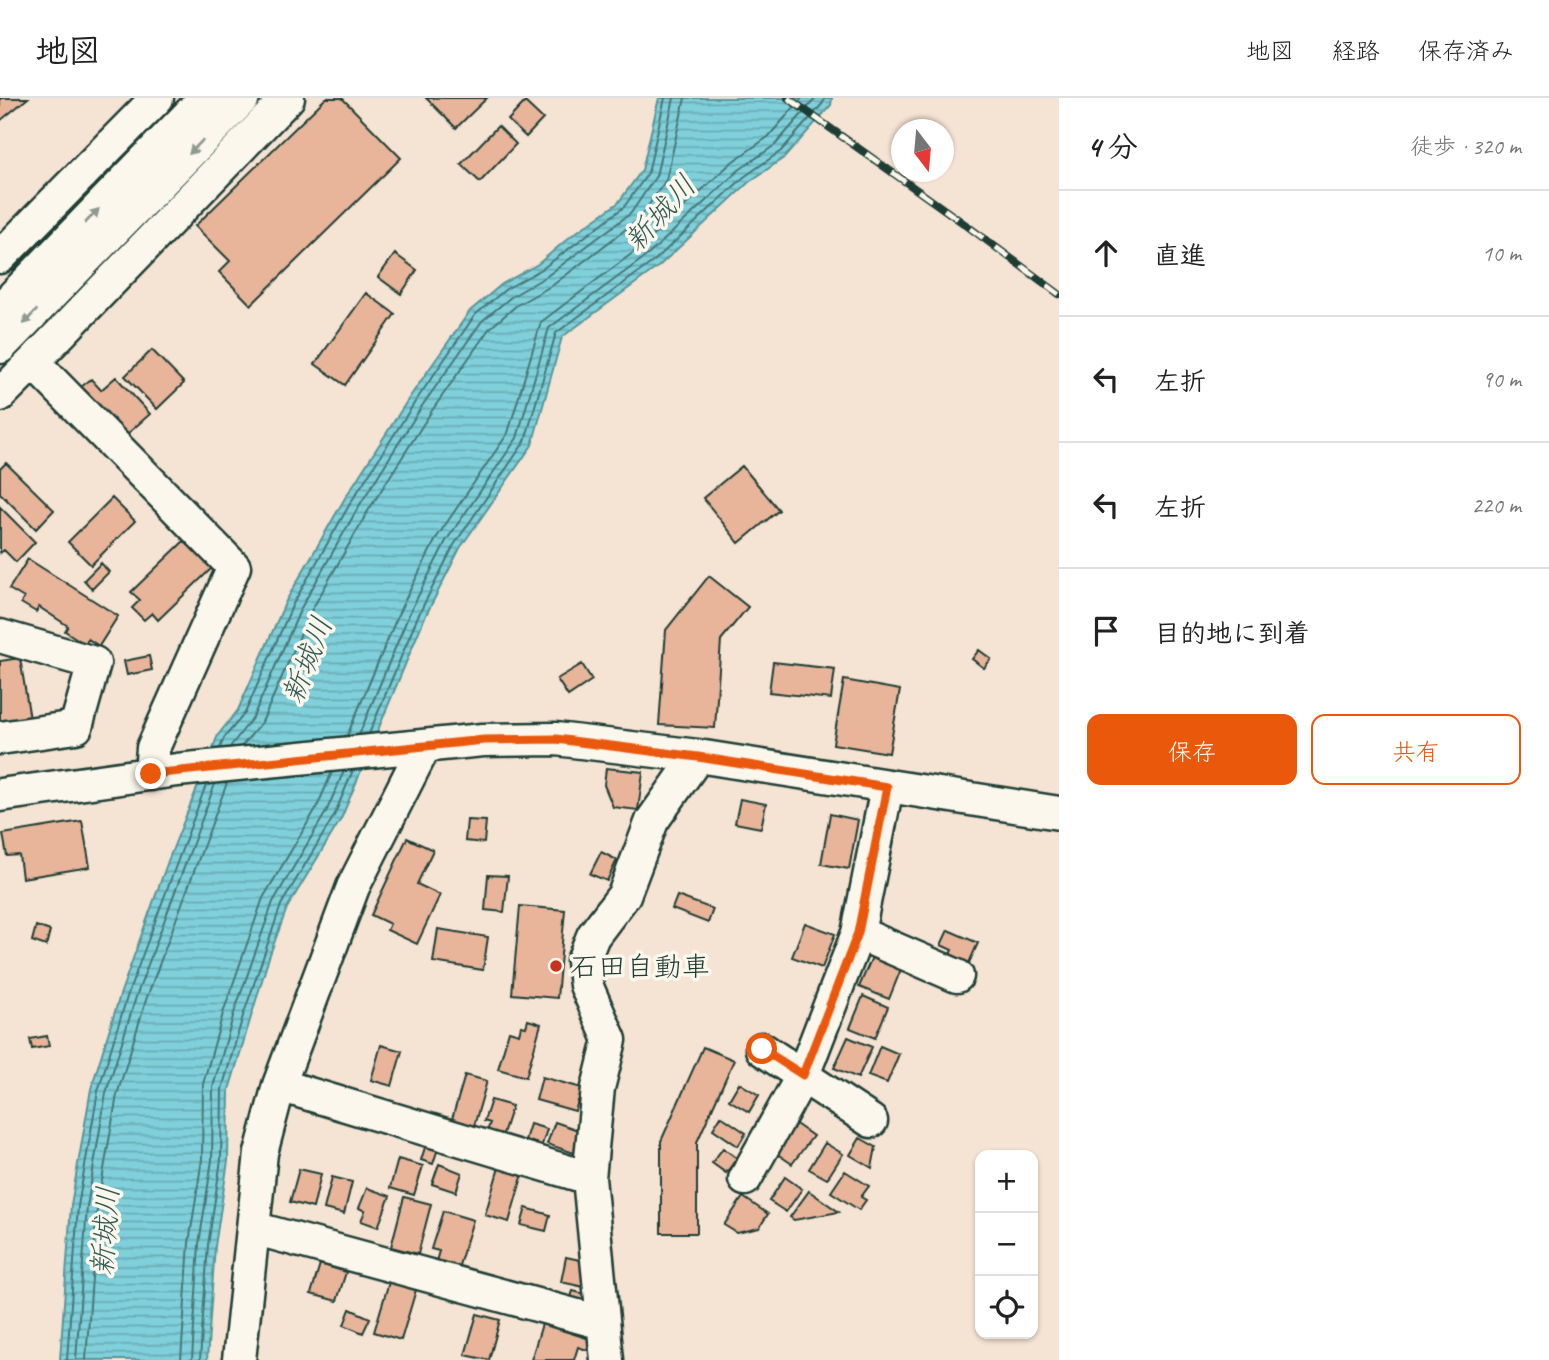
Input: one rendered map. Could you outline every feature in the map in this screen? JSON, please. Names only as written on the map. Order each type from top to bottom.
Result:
[{"type":"street","points":[[0,257],[157,98]]},
{"type":"street","points":[[0,347],[52,275],[205,98]]},
{"type":"street","points":[[0,310],[52,275],[243,98]]},
{"type":"street","points":[[0,395],[288,98]]},
{"type":"street","points":[[33,362],[234,567],[153,748],[164,772]]},
{"type":"street","points":[[0,636],[94,663],[76,727],[0,738]]},
{"type":"street","points":[[0,795],[164,772],[484,740],[556,739],[698,757],[1059,813]]},
{"type":"street","points":[[239,1360],[261,1153],[279,1085],[354,887],[419,747]]},
{"type":"street","points":[[607,1360],[589,1178],[598,1088],[610,1040],[586,985],[583,961],[593,936],[624,895],[652,821],[698,757]]},
{"type":"street","points":[[744,1179],[803,1075],[858,933],[887,787]]},
{"type":"street","points":[[858,933],[957,976]]},
{"type":"street","points":[[762,1049],[871,1121]]},
{"type":"street","points":[[279,1085],[589,1178]]},
{"type":"street","points":[[253,1228],[603,1323]]},
{"type":"water","name":"新城川","points":[[659,98],[832,98],[831,105],[785,157],[749,182],[659,266],[562,337],[532,445],[460,548],[424,619],[341,819],[287,908],[269,957],[229,1090],[228,1161],[215,1246],[207,1360],[60,1360],[71,1205],[91,1089],[121,992],[168,861],[218,735],[238,710],[286,601],[345,498],[409,398],[470,311],[502,284],[538,264],[571,236],[618,203],[642,170]]},
{"type":"building","points":[[0,98],[28,98],[0,121]]},
{"type":"building","points":[[326,98],[342,98],[401,158],[251,305],[219,272],[230,261],[195,226]]},
{"type":"building","points":[[426,98],[487,98],[456,128]]},
{"type":"building","points":[[525,102],[543,119],[526,137],[508,120]]},
{"type":"building","points":[[498,126],[516,144],[480,182],[461,164]]},
{"type":"building","points":[[395,254],[417,270],[401,294],[378,277]]},
{"type":"building","points":[[366,293],[395,314],[345,385],[315,364]]},
{"type":"building","points":[[152,350],[184,383],[157,409],[125,376]]},
{"type":"building","points":[[116,377],[150,414],[125,436],[81,387],[91,379],[101,390]]},
{"type":"building","points":[[6,463],[54,510],[36,529],[0,493],[0,469]]},
{"type":"building","points":[[742,466],[779,510],[739,543],[703,498]]},
{"type":"building","points":[[112,498],[135,521],[91,565],[68,542]]},
{"type":"building","points":[[0,507],[35,542],[16,562],[4,550],[0,553]]},
{"type":"building","points":[[186,539],[213,567],[158,620],[152,613],[144,620],[132,608],[140,600],[131,592]]},
{"type":"building","points":[[28,559],[118,616],[99,646],[88,639],[85,644],[65,631],[68,626],[39,607],[36,612],[21,603],[24,598],[9,589]]},
{"type":"building","points":[[101,563],[109,572],[92,589],[84,580]]},
{"type":"building","points":[[709,576],[748,607],[721,640],[715,728],[659,725],[666,630]]},
{"type":"building","points":[[979,650],[991,659],[984,668],[972,659]]},
{"type":"building","points":[[149,656],[152,670],[127,675],[124,661]]},
{"type":"building","points":[[20,658],[31,725],[0,730],[0,661]]},
{"type":"building","points":[[773,662],[835,669],[831,699],[769,692]]},
{"type":"building","points":[[582,664],[592,680],[568,696],[557,679]]},
{"type":"building","points":[[844,680],[900,690],[889,753],[833,744]]},
{"type":"building","points":[[606,768],[643,772],[638,810],[613,807],[604,785]]},
{"type":"building","points":[[740,799],[766,804],[761,828],[735,823]]},
{"type":"building","points":[[830,814],[858,820],[849,869],[821,864]]},
{"type":"building","points":[[467,820],[486,821],[484,843],[465,841]]},
{"type":"building","points":[[82,821],[90,867],[22,878],[19,855],[7,856],[3,834]]},
{"type":"building","points":[[407,838],[433,850],[417,884],[440,895],[417,944],[387,930],[390,924],[371,915]]},
{"type":"building","points":[[601,852],[617,860],[607,881],[590,874]]},
{"type":"building","points":[[488,875],[508,876],[504,912],[485,910]]},
{"type":"building","points":[[677,896],[713,909],[708,923],[672,909]]},
{"type":"building","points":[[520,906],[565,910],[557,998],[512,994]]},
{"type":"building","points":[[805,923],[835,934],[822,968],[792,957]]},
{"type":"building","points":[[36,926],[50,931],[46,946],[32,941]]},
{"type":"building","points":[[438,929],[488,937],[483,970],[433,962]]},
{"type":"building","points":[[948,930],[978,943],[969,963],[950,954],[952,950],[941,945]]},
{"type":"building","points":[[872,957],[901,969],[889,999],[859,987]]},
{"type":"building","points":[[863,996],[888,1007],[875,1038],[850,1028]]},
{"type":"building","points":[[528,1020],[541,1024],[526,1077],[498,1069],[509,1031],[519,1034],[521,1026],[526,1027]]},
{"type":"building","points":[[47,1036],[49,1046],[32,1049],[30,1039]]},
{"type":"building","points":[[848,1037],[872,1047],[858,1078],[834,1068]]},
{"type":"building","points":[[381,1045],[402,1051],[392,1086],[371,1080]]},
{"type":"building","points":[[880,1046],[899,1054],[887,1083],[868,1076]]},
{"type":"building","points":[[703,1047],[734,1060],[697,1142],[697,1233],[661,1233],[661,1141]]},
{"type":"building","points":[[465,1075],[487,1081],[474,1126],[452,1119]]},
{"type":"building","points":[[542,1077],[582,1088],[575,1111],[536,1100]]},
{"type":"building","points":[[739,1083],[759,1095],[749,1112],[729,1100]]},
{"type":"building","points":[[491,1100],[512,1106],[502,1137],[487,1132],[490,1123],[484,1121]]},
{"type":"building","points":[[721,1116],[746,1133],[738,1146],[713,1129]]},
{"type":"building","points":[[555,1122],[584,1132],[577,1154],[547,1144]]},
{"type":"building","points":[[793,1122],[813,1136],[792,1164],[773,1151]]},
{"type":"building","points":[[530,1124],[547,1129],[542,1145],[525,1140]]},
{"type":"building","points":[[428,1138],[440,1142],[433,1164],[421,1160]]},
{"type":"building","points":[[860,1138],[876,1147],[872,1168],[850,1155]]},
{"type":"building","points":[[825,1143],[843,1154],[827,1179],[809,1169]]},
{"type":"building","points":[[723,1148],[737,1158],[726,1173],[712,1163]]},
{"type":"building","points":[[398,1159],[423,1166],[414,1195],[390,1188]]},
{"type":"building","points":[[439,1164],[462,1173],[456,1192],[432,1184]]},
{"type":"building","points":[[500,1164],[524,1170],[509,1222],[485,1215]]},
{"type":"building","points":[[299,1169],[321,1174],[313,1208],[290,1202]]},
{"type":"building","points":[[845,1171],[869,1186],[861,1197],[866,1200],[859,1210],[831,1192]]},
{"type":"building","points":[[332,1177],[352,1182],[344,1214],[324,1209]]},
{"type":"building","points":[[785,1177],[802,1189],[786,1212],[769,1201]]},
{"type":"building","points":[[367,1188],[390,1196],[378,1227],[361,1221],[365,1211],[359,1208]]},
{"type":"building","points":[[809,1191],[839,1212],[794,1220],[790,1217]]},
{"type":"building","points":[[404,1197],[431,1204],[418,1254],[391,1247]]},
{"type":"building","points":[[743,1197],[768,1214],[759,1228],[737,1233],[724,1225]]},
{"type":"building","points":[[526,1208],[550,1215],[546,1231],[521,1225]]},
{"type":"building","points":[[443,1211],[473,1220],[457,1272],[435,1265],[439,1251],[431,1249]]},
{"type":"building","points":[[566,1257],[589,1262],[584,1287],[561,1282]]},
{"type":"building","points":[[320,1264],[346,1272],[337,1301],[311,1294]]},
{"type":"building","points":[[389,1282],[416,1290],[401,1340],[374,1332]]},
{"type":"building","points":[[573,1291],[588,1295],[584,1308],[569,1303]]},
{"type":"building","points":[[350,1309],[370,1318],[363,1333],[344,1325]]},
{"type":"building","points":[[477,1314],[500,1320],[489,1360],[465,1355]]},
{"type":"building","points":[[542,1324],[590,1339],[587,1350],[578,1347],[574,1360],[531,1360]]},
{"type":"railway","points":[[788,98],[1059,294]]},
{"type":"place","name":"石田自動車","points":[[556,966]]},
{"type":"route","points":[[151,774],[484,740],[556,739],[698,757],[887,787],[858,933],[803,1075],[762,1049]]}]
